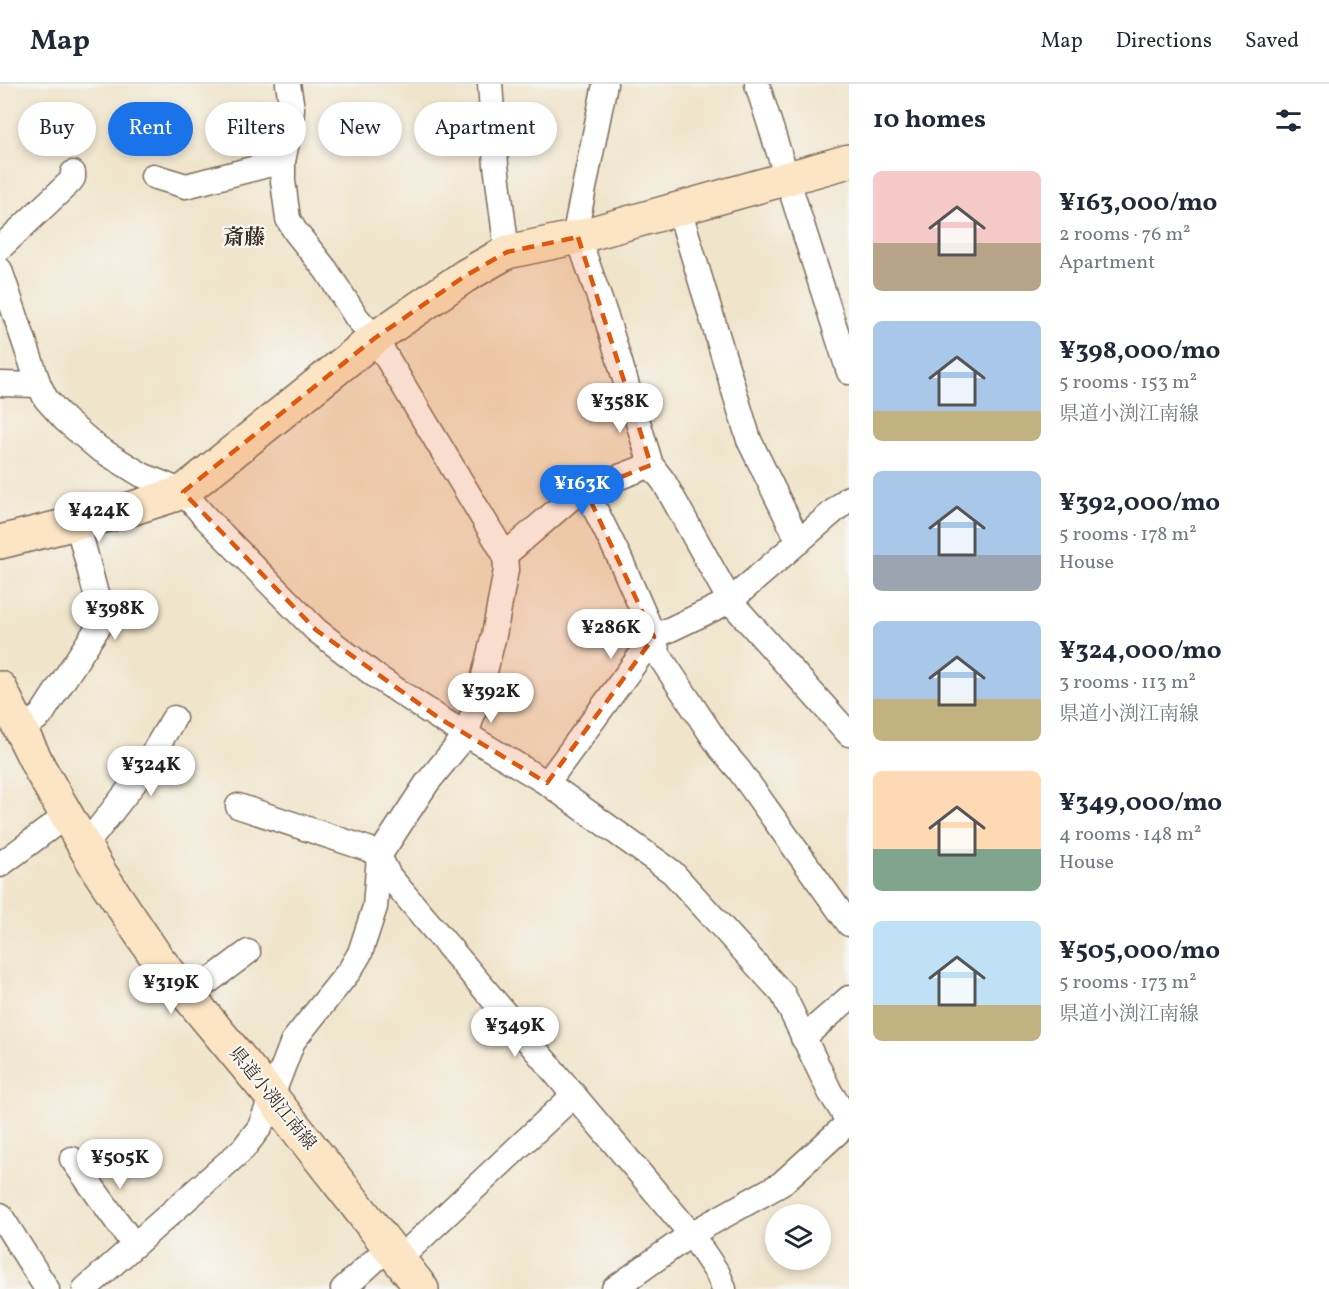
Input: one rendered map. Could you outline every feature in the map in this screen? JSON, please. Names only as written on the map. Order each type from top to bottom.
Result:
[{"type":"street","points":[[85,1289],[243,1149],[260,1127],[293,1041],[350,970],[360,953],[375,907],[379,856],[427,783],[466,735],[480,692],[494,635],[506,570],[505,555],[375,338],[357,318],[326,270],[288,219],[283,181],[292,108],[288,84]]},
{"type":"street","points":[[490,84],[496,165],[507,252]]},
{"type":"street","points":[[605,84],[577,223],[578,237],[608,323],[651,465],[664,482],[730,601],[849,734]]},
{"type":"street","points":[[757,84],[849,372]]},
{"type":"street","points":[[0,542],[124,511],[183,492],[375,338],[465,276],[507,252],[578,237],[849,161]]},
{"type":"street","points":[[153,176],[186,186],[284,162]]},
{"type":"street","points":[[0,248],[73,178],[73,173]]},
{"type":"street","points":[[679,209],[749,440],[799,542]]},
{"type":"street","points":[[0,270],[39,385],[52,406],[98,448],[142,475],[183,492],[316,630],[377,677],[466,735],[546,783],[672,872],[783,994],[830,1092],[849,1122],[781,1184],[692,1234],[614,1289]]},
{"type":"street","points":[[0,384],[39,385]]},
{"type":"street","points":[[505,555],[577,493],[651,465]]},
{"type":"street","points":[[586,490],[620,559],[654,637],[658,654],[721,748],[849,924]]},
{"type":"street","points":[[546,783],[654,637],[730,601],[849,498]]},
{"type":"street","points":[[21,731],[41,714],[108,612],[97,598],[78,522]]},
{"type":"street","name":"県道小渕江南線","points":[[0,688],[21,731],[100,873],[157,958],[271,1096],[422,1289]]},
{"type":"street","points":[[85,846],[138,778],[174,718]]},
{"type":"street","points":[[238,806],[368,849],[379,856],[389,876],[692,1234],[718,1274],[724,1289]]},
{"type":"street","points":[[0,865],[67,815]]},
{"type":"street","points":[[189,996],[248,952]]},
{"type":"street","points":[[803,1038],[849,998]]},
{"type":"street","points":[[343,1289],[393,1254],[574,1095]]},
{"type":"street","points":[[72,1159],[134,1245]]},
{"type":"street","points":[[0,1215],[47,1289]]},
{"type":"highlighted area","points":[[578,237],[651,465],[586,491],[654,637],[547,783],[439,718],[316,630],[183,492],[375,338],[465,276],[507,252]]},
{"type":"district","name":"斎藤","points":[[244,238]]}]
